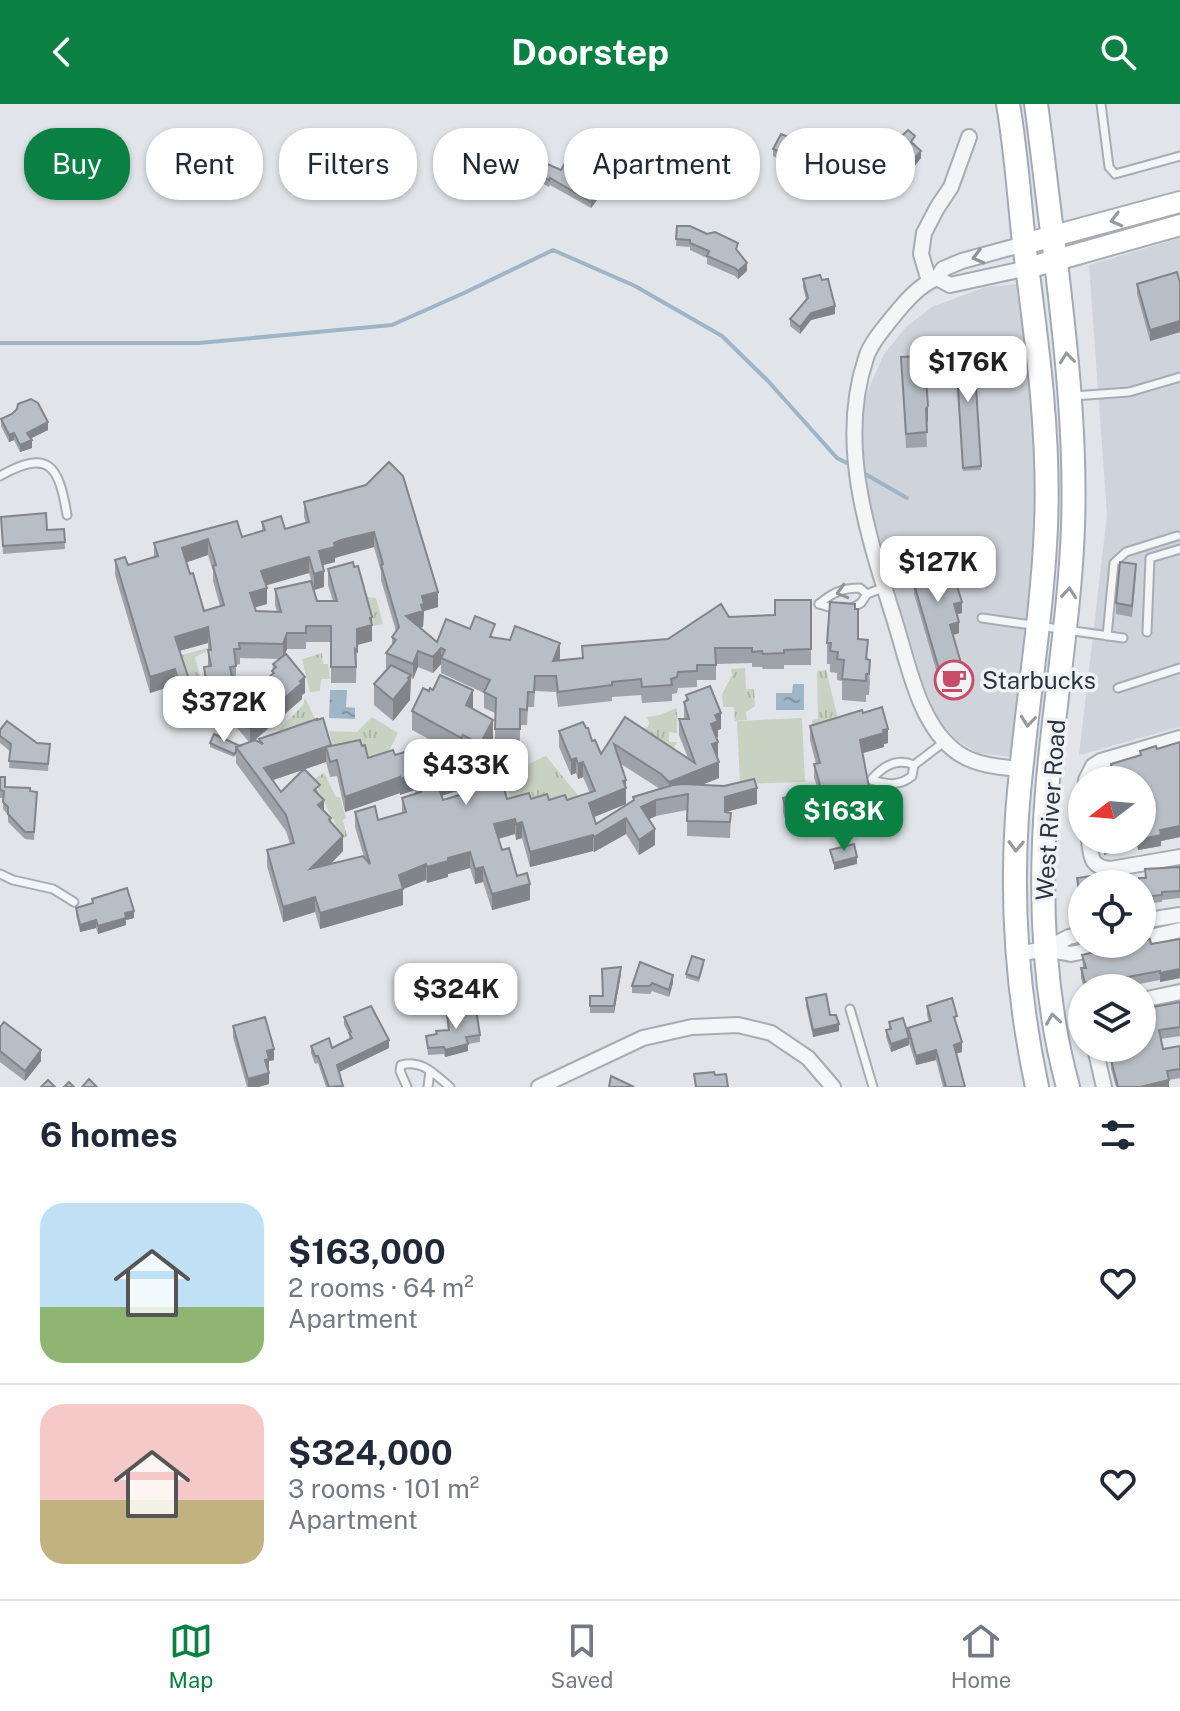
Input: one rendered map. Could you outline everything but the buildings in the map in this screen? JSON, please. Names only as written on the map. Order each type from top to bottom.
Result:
[{"type":"main road","name":"West River Road","points":[[1008,104],[1041,374],[1046,448],[1046,522],[1015,869],[1018,954],[1025,1021],[1037,1087]]},
{"type":"main road","name":"West River Road","points":[[1036,104],[1056,260],[1073,435],[1072,545],[1049,765],[1043,887],[1052,1016],[1068,1087]]},
{"type":"main road","points":[[1024,244],[1180,202]]},
{"type":"main road","points":[[1028,268],[1180,225]]},
{"type":"street","points":[[969,137],[951,187],[924,233],[921,254],[933,280],[950,285],[1028,268]]},
{"type":"street","points":[[1022,769],[987,766],[958,753],[936,731],[924,710],[885,587],[860,491],[853,438],[856,399],[866,356],[903,304],[943,269],[1024,244]]},
{"type":"street","points":[[1093,766],[1180,738]]},
{"type":"street","points":[[1092,854],[1094,862],[1102,868],[1111,869],[1180,857]]},
{"type":"street","points":[[1156,919],[1180,915]]},
{"type":"street","points":[[1156,936],[1180,930]]},
{"type":"street","points":[[1018,954],[1045,949],[1068,938]]},
{"type":"street","points":[[1045,949],[1068,953]]},
{"type":"street","points":[[1156,997],[1180,992]]},
{"type":"street","points":[[539,1087],[643,1038],[692,1027],[738,1025],[771,1033],[808,1058],[833,1087]]},
{"type":"street","points":[[1098,1062],[1104,1087]]},
{"type":"lane","points":[[1101,104],[1109,167],[1115,174],[1180,156]]},
{"type":"lane","points":[[1071,396],[1129,392],[1180,377]]},
{"type":"lane","points":[[0,476],[35,462],[50,466],[58,476],[67,515]]},
{"type":"lane","points":[[1107,636],[1114,563],[1126,552],[1177,536]]},
{"type":"lane","points":[[1147,632],[1150,558],[1180,549]]},
{"type":"lane","points":[[867,594],[860,588],[847,588],[831,594],[819,604],[838,610],[852,608],[861,603],[867,594],[885,587]]},
{"type":"lane","points":[[982,618],[1123,638]]},
{"type":"lane","points":[[1118,688],[1180,668]]},
{"type":"lane","points":[[914,765],[896,762],[881,768],[871,780],[901,783],[912,776],[914,765],[946,741]]},
{"type":"lane","points":[[0,874],[53,889],[74,902]]},
{"type":"lane","points":[[850,1009],[873,1087]]},
{"type":"lane","points":[[407,1087],[400,1071],[401,1065],[409,1063],[423,1065],[450,1087]]},
{"type":"lane","points":[[428,1087],[430,1071]]},
{"type":"shaded area","points":[[1180,238],[1180,727],[1079,755],[1107,515],[1089,265]]},
{"type":"shaded area","points":[[1019,284],[1033,399],[1036,495],[1033,570],[1012,757],[978,753],[956,740],[937,718],[922,681],[873,516],[859,428],[868,390],[884,354],[907,326],[932,307],[985,287]]},
{"type":"green space","points":[[362,596],[376,598],[383,624],[373,626]]},
{"type":"green space","points":[[209,650],[195,657],[201,680],[189,687],[179,656]]},
{"type":"green space","points":[[322,653],[323,664],[328,664],[330,679],[321,679],[320,691],[310,692],[302,659]]},
{"type":"green space","points":[[745,668],[746,689],[754,689],[755,706],[746,712],[747,720],[735,721],[734,707],[723,707],[722,694],[732,675],[731,669]]},
{"type":"green space","points":[[826,670],[838,719],[812,726],[812,720],[818,719],[817,671]]},
{"type":"green space","points":[[305,698],[318,725],[264,745],[303,705]]},
{"type":"green space","points":[[677,708],[677,733],[669,732],[669,742],[677,742],[672,751],[641,729],[648,727],[647,717]]},
{"type":"green space","points":[[372,717],[398,733],[382,765],[335,757],[329,731],[357,732]]},
{"type":"green space","points":[[802,718],[805,782],[740,784],[737,721]]},
{"type":"green space","points":[[546,756],[586,805],[509,799],[508,784],[500,777]]},
{"type":"green space","points":[[324,773],[336,797],[340,797],[346,818],[343,820],[347,836],[343,839],[313,780]]},
{"type":"water","points":[[793,684],[804,684],[804,710],[776,710],[776,693],[792,693]]},
{"type":"water","points":[[330,690],[347,690],[346,707],[355,708],[355,719],[329,718]]},
{"type":"waterway","points":[[0,343],[199,343],[392,325],[553,250],[635,286],[722,336],[768,381],[837,458],[853,466]]},
{"type":"waterway","points":[[860,471],[907,498]]},
{"type":"place","name":"Starbucks","points":[[954,680]]}]
